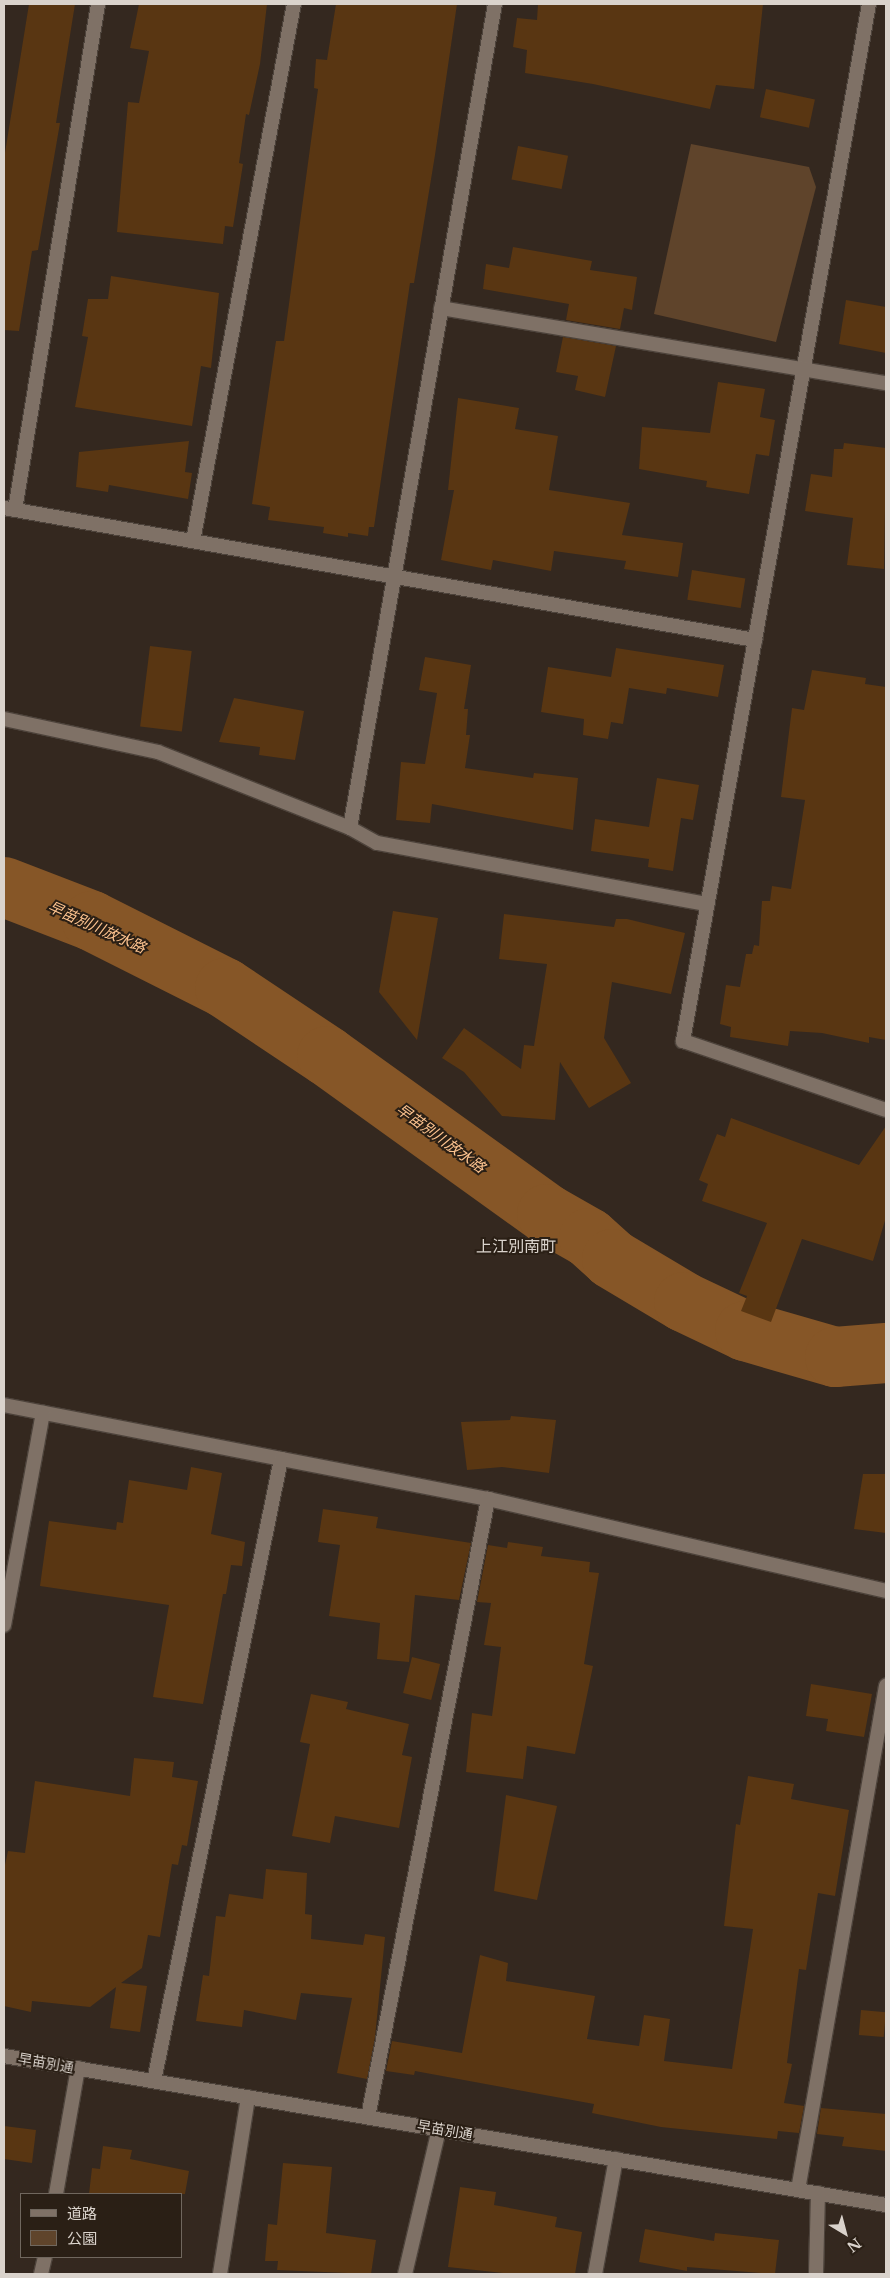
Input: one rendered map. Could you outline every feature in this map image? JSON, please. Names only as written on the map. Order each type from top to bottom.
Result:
[{"type":"street","points":[[98,4],[9,509],[395,575],[755,640]]},
{"type":"street","points":[[192,540],[294,4]]},
{"type":"street","points":[[350,828],[495,4]]},
{"type":"street","points":[[869,4],[683,1041],[886,1110]]},
{"type":"street","points":[[442,308],[804,367],[886,383]]},
{"type":"street","points":[[4,719],[158,752],[350,828],[377,843],[707,904]]},
{"type":"street","points":[[4,1405],[488,1499],[886,1591]]},
{"type":"street","points":[[4,1626],[43,1413]]},
{"type":"street","points":[[154,2081],[280,1459]]},
{"type":"street","points":[[368,2117],[488,1499]]},
{"type":"street","points":[[798,2190],[886,1686]]},
{"type":"street","name":"早苗別通","points":[[4,2056],[886,2205]]},
{"type":"street","points":[[56,2193],[78,2068]]},
{"type":"street","points":[[220,2274],[248,2097]]},
{"type":"street","points":[[405,2274],[439,2130]]},
{"type":"street","points":[[595,2274],[616,2159]]},
{"type":"street","points":[[816,2274],[818,2193]]},
{"type":"street","points":[[42,2274],[44,2258]]},
{"type":"green space","points":[[691,144],[809,167],[816,187],[776,342],[654,314]]},
{"type":"building","points":[[29,4],[75,4],[56,123],[60,123],[38,250],[32,251],[19,331],[4,330],[4,159]]},
{"type":"building","points":[[139,4],[267,4],[260,64],[249,115],[246,114],[239,163],[243,164],[233,227],[225,226],[223,244],[117,232],[128,102],[139,103],[149,51],[130,48]]},
{"type":"building","points":[[336,4],[457,4],[414,283],[410,283],[374,527],[369,527],[368,536],[348,533],[348,537],[323,533],[324,527],[268,520],[270,507],[252,504],[276,341],[284,341],[318,89],[314,88],[316,59],[327,60]]},
{"type":"building","points":[[538,4],[763,4],[754,89],[716,85],[710,109],[593,84],[525,73],[527,50],[513,47],[517,18],[537,20]]},
{"type":"building","points":[[766,89],[815,99],[809,128],[760,117]]},
{"type":"building","points":[[518,146],[568,156],[562,189],[512,179]]},
{"type":"building","points":[[513,247],[592,261],[590,270],[637,277],[632,310],[624,308],[620,329],[566,320],[569,304],[483,289],[486,264],[509,268]]},
{"type":"building","points":[[111,276],[219,293],[211,368],[201,366],[192,426],[75,407],[88,337],[82,336],[88,299],[108,299]]},
{"type":"building","points":[[846,300],[886,307],[886,353],[839,344]]},
{"type":"building","points":[[563,337],[616,346],[605,397],[575,390],[578,376],[556,372]]},
{"type":"building","points":[[718,382],[765,389],[760,417],[775,420],[769,456],[756,454],[749,494],[706,487],[707,481],[639,469],[642,427],[710,433]]},
{"type":"building","points":[[458,398],[519,408],[515,429],[558,436],[549,490],[630,503],[622,535],[683,543],[678,577],[624,569],[626,561],[554,551],[551,571],[493,560],[491,570],[441,560],[454,490],[448,490]]},
{"type":"building","points":[[189,441],[185,472],[192,473],[188,499],[109,485],[108,492],[76,487],[79,452]]},
{"type":"building","points":[[844,443],[886,448],[884,569],[847,565],[853,518],[805,511],[811,474],[832,477],[834,449],[843,449]]},
{"type":"building","points":[[692,570],[745,578],[741,608],[687,600]]},
{"type":"building","points":[[150,646],[192,651],[182,732],[140,726]]},
{"type":"building","points":[[616,648],[724,665],[718,697],[667,688],[666,694],[629,688],[623,724],[611,722],[608,739],[583,735],[584,719],[541,712],[548,667],[611,677]]},
{"type":"building","points":[[425,657],[471,665],[464,709],[468,709],[466,735],[470,735],[465,768],[533,778],[534,773],[578,778],[573,830],[432,804],[430,823],[396,820],[401,762],[425,764],[437,693],[419,690]]},
{"type":"building","points":[[812,670],[866,678],[865,684],[886,687],[886,1040],[869,1037],[869,1043],[822,1033],[790,1031],[788,1046],[730,1037],[731,1027],[720,1024],[726,985],[740,987],[746,954],[752,954],[754,945],[759,946],[762,901],[770,901],[772,886],[791,889],[805,800],[781,797],[792,708],[804,710]]},
{"type":"building","points":[[234,698],[304,711],[295,760],[259,755],[260,747],[219,742]]},
{"type":"building","points":[[657,778],[699,785],[693,820],[681,818],[673,871],[648,867],[649,859],[591,851],[595,819],[649,827]]},
{"type":"building","points":[[393,911],[438,918],[417,1040],[379,992]]},
{"type":"building","points":[[504,914],[614,927],[616,919],[627,919],[685,933],[671,994],[612,982],[604,1038],[631,1083],[589,1108],[560,1062],[555,1120],[502,1116],[464,1072],[442,1058],[464,1028],[521,1069],[524,1045],[534,1046],[547,964],[499,959]]},
{"type":"building","points":[[731,1118],[859,1165],[886,1126],[886,1217],[873,1261],[802,1239],[771,1322],[741,1311],[747,1296],[739,1293],[767,1223],[702,1201],[708,1184],[699,1180],[717,1134],[725,1137]]},
{"type":"building","points":[[511,1416],[556,1420],[549,1473],[502,1467],[467,1470],[461,1422],[510,1420]]},
{"type":"building","points":[[191,1467],[222,1473],[211,1534],[245,1542],[242,1566],[231,1565],[226,1594],[223,1594],[203,1704],[153,1697],[169,1605],[40,1586],[49,1521],[116,1530],[117,1522],[123,1523],[129,1480],[187,1490]]},
{"type":"building","points":[[863,1474],[886,1474],[886,1533],[854,1529]]},
{"type":"building","points":[[323,1509],[378,1517],[376,1528],[471,1543],[459,1600],[415,1595],[409,1662],[377,1659],[380,1623],[329,1616],[340,1545],[318,1542]]},
{"type":"building","points":[[508,1542],[543,1547],[541,1556],[590,1562],[589,1572],[599,1573],[584,1664],[593,1666],[575,1754],[527,1746],[523,1779],[466,1772],[472,1713],[492,1716],[501,1647],[484,1645],[491,1603],[477,1602],[488,1545],[507,1548]]},
{"type":"building","points":[[412,1657],[440,1664],[431,1700],[403,1693]]},
{"type":"building","points":[[811,1684],[872,1694],[864,1737],[826,1731],[828,1719],[806,1716]]},
{"type":"building","points":[[311,1694],[348,1702],[346,1709],[409,1724],[402,1755],[412,1757],[399,1828],[335,1816],[330,1843],[292,1836],[310,1744],[300,1742]]},
{"type":"building","points":[[134,1758],[174,1762],[172,1777],[198,1781],[187,1846],[182,1845],[178,1865],[172,1864],[160,1937],[148,1935],[142,1968],[121,1983],[147,1986],[140,2032],[110,2028],[116,1987],[90,2007],[32,2001],[31,2012],[4,2006],[5,1865],[8,1851],[25,1853],[35,1781],[130,1796]]},
{"type":"building","points":[[748,1776],[794,1784],[791,1799],[849,1810],[835,1896],[818,1893],[806,1970],[799,1969],[787,2063],[792,2064],[784,2103],[804,2106],[799,2133],[778,2131],[777,2139],[661,2127],[592,2113],[594,2104],[415,2071],[414,2075],[386,2071],[392,2041],[462,2053],[480,1955],[508,1963],[506,1981],[595,1996],[587,2039],[639,2046],[644,2015],[670,2019],[664,2061],[732,2069],[753,1929],[724,1926],[736,1824],[740,1825]]},
{"type":"building","points":[[506,1795],[557,1806],[537,1900],[494,1891]]},
{"type":"building","points":[[266,1869],[307,1873],[305,1914],[312,1915],[311,1939],[363,1945],[365,1934],[385,1937],[375,2037],[367,2079],[337,2073],[352,1998],[301,1993],[296,2020],[244,2010],[242,2027],[196,2021],[203,1975],[209,1976],[216,1916],[225,1917],[229,1894],[263,1899]]},
{"type":"building","points":[[861,2010],[886,2012],[884,2037],[859,2035]]},
{"type":"building","points":[[821,2108],[886,2114],[886,2151],[842,2146],[844,2137],[817,2134]]},
{"type":"building","points":[[4,2126],[36,2130],[32,2163],[4,2159]]},
{"type":"building","points":[[103,2146],[132,2150],[130,2159],[189,2171],[185,2194],[89,2193],[92,2168],[100,2169]]},
{"type":"building","points":[[283,2163],[332,2167],[326,2233],[376,2240],[371,2274],[277,2270],[278,2261],[265,2261],[268,2224],[277,2225]]},
{"type":"building","points":[[460,2187],[496,2192],[494,2205],[557,2217],[555,2227],[582,2232],[575,2274],[512,2274],[448,2267]]},
{"type":"building","points":[[645,2229],[714,2241],[715,2233],[779,2240],[775,2274],[687,2267],[687,2271],[639,2262]]},
{"type":"waterway","name":"早苗別川放水路","points":[[4,887],[92,921],[225,988],[327,1056],[547,1214],[589,1238],[612,1259],[684,1302],[745,1331],[835,1357],[886,1353]]},
{"type":"district","name":"上江別南町","points":[[516,1246]]}]
